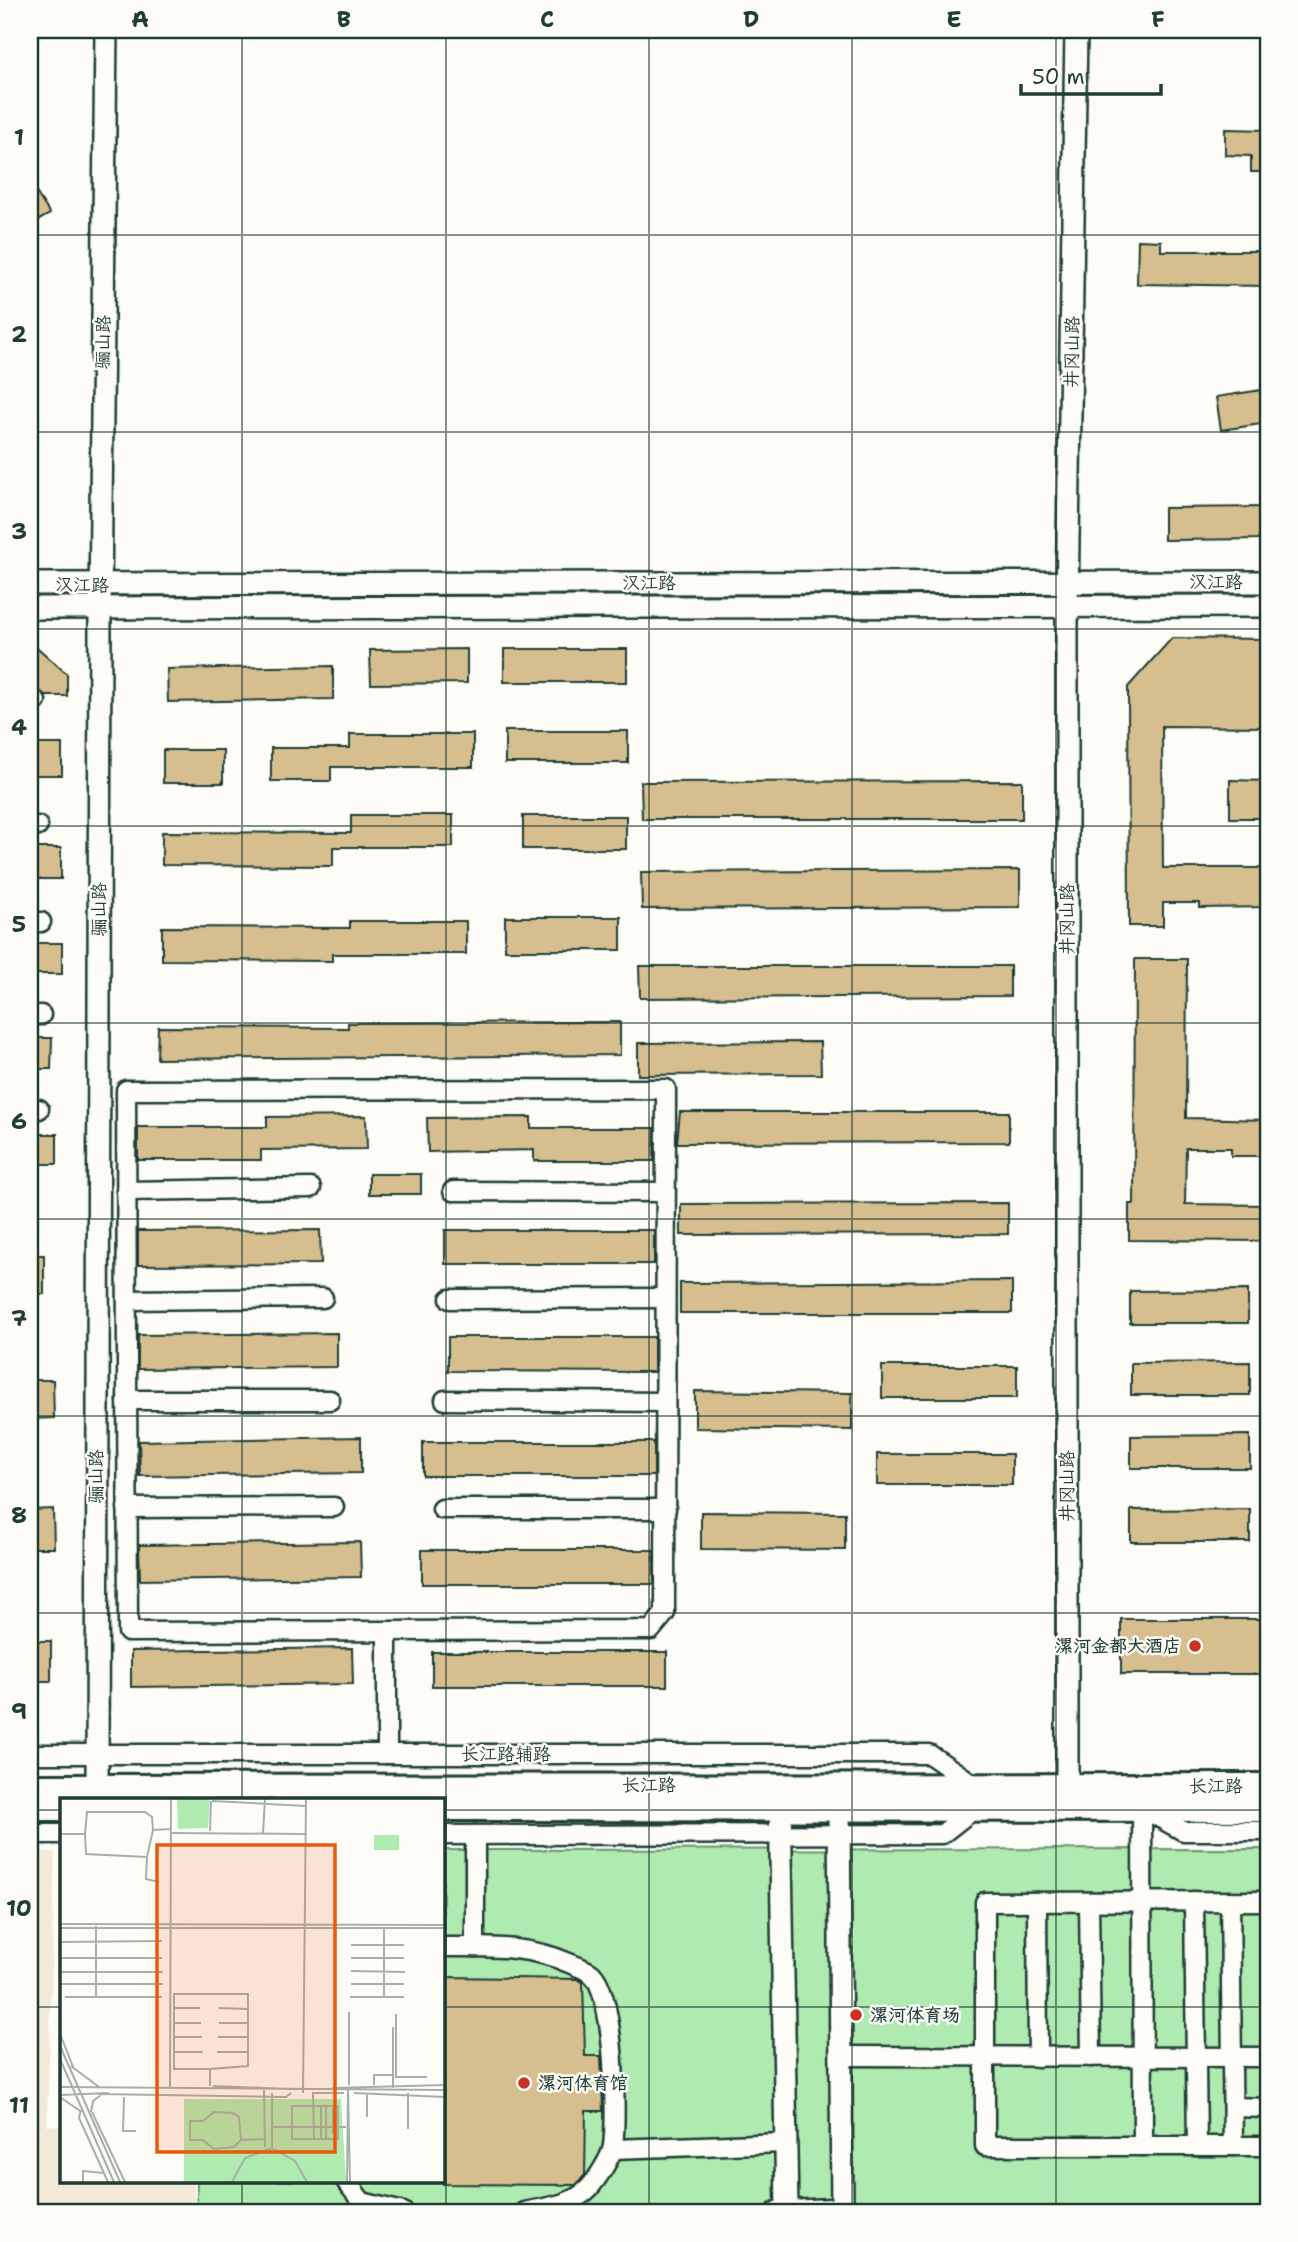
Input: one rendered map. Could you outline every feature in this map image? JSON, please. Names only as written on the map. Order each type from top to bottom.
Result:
[{"type":"main road","name":"长江路","points":[[30,1787],[780,1796],[1067,1796],[1265,1784]]},
{"type":"main road","name":"长江路","points":[[444,1808],[780,1796],[839,1808],[974,1796]]},
{"type":"main road","name":"长江路","points":[[1067,1796],[1142,1808],[1268,1809]]},
{"type":"main road","points":[[30,1808],[60,1808]]},
{"type":"street","name":"骊山路","points":[[97,1788],[100,608],[106,30]]},
{"type":"street","name":"井冈山路","points":[[1067,1796],[1067,605],[1076,30]]},
{"type":"street","name":"汉江路","points":[[30,584],[1268,582]]},
{"type":"street","name":"汉江路","points":[[30,608],[1268,606]]},
{"type":"street","points":[[666,1089],[665,1192],[665,1613],[651,1630],[128,1632],[126,1090],[666,1089]]},
{"type":"street","points":[[126,1191],[312,1188]]},
{"type":"street","points":[[453,1191],[665,1192]]},
{"type":"street","points":[[127,1300],[323,1298]]},
{"type":"street","points":[[450,1298],[665,1298]]},
{"type":"street","points":[[127,1400],[330,1400]]},
{"type":"street","points":[[445,1400],[665,1402]]},
{"type":"street","points":[[127,1508],[334,1507]]},
{"type":"street","points":[[442,1509],[666,1509]]},
{"type":"street","points":[[387,1631],[387,1754]]},
{"type":"street","name":"长江路辅路","points":[[30,1754],[929,1754],[974,1796]]},
{"type":"street","points":[[780,1796],[786,2143],[783,2211],[847,2211],[841,2056],[839,1808]]},
{"type":"street","points":[[444,1835],[942,1835],[974,1796]]},
{"type":"street","points":[[1143,2146],[1142,1808],[1183,1831],[1268,1831]]},
{"type":"street","points":[[30,1834],[60,1835]]},
{"type":"street","points":[[475,1835],[475,1947]]},
{"type":"street","points":[[1194,1901],[1197,2146]]},
{"type":"street","points":[[1230,1901],[1233,2146]]},
{"type":"street","points":[[1268,1901],[985,1902],[985,2146],[1268,2146]]},
{"type":"street","points":[[1037,1902],[1038,2057]]},
{"type":"street","points":[[1089,1902],[1091,2057]]},
{"type":"street","points":[[444,1947],[520,1948],[553,1956],[590,1972],[600,1983],[612,2031],[613,2149],[591,2186],[581,2195],[565,2203],[525,2212]]},
{"type":"street","points":[[841,2056],[1268,2057]]},
{"type":"street","points":[[1233,2107],[1268,2108]]},
{"type":"street","points":[[613,2149],[786,2143]]},
{"type":"street","points":[[347,2182],[362,2202],[403,2212]]},
{"type":"shaded area","points":[[30,1852],[55,1852],[47,2126],[60,2126],[60,2182],[194,2182],[194,2212],[30,2212]]},
{"type":"green space","name":"漯河体育场","points":[[1268,1849],[1268,2212],[197,2212],[197,2182],[444,2182],[444,1850]]},
{"type":"building","points":[[1225,129],[1268,130],[1268,172],[1251,172],[1251,156],[1225,155]]},
{"type":"building","points":[[30,183],[50,214],[30,225]]},
{"type":"building","points":[[1138,240],[1161,241],[1161,251],[1268,251],[1268,286],[1137,284]]},
{"type":"building","points":[[1268,389],[1268,423],[1221,430],[1216,397]]},
{"type":"building","points":[[1268,507],[1268,539],[1164,540],[1164,508]]},
{"type":"building","points":[[1172,638],[1268,639],[1268,727],[1162,726],[1163,868],[1268,868],[1268,907],[1200,908],[1200,903],[1163,903],[1163,926],[1129,926],[1128,687]]},
{"type":"building","points":[[30,641],[67,674],[67,696],[46,696],[38,690],[38,684],[30,680]]},
{"type":"building","points":[[467,649],[467,683],[371,684],[370,650]]},
{"type":"building","points":[[504,649],[627,649],[627,682],[504,682]]},
{"type":"building","points":[[333,666],[333,699],[168,702],[167,669]]},
{"type":"building","points":[[505,731],[628,731],[628,763],[505,763]]},
{"type":"building","points":[[350,734],[473,734],[473,767],[331,767],[331,781],[271,781],[271,748],[350,748]]},
{"type":"building","points":[[30,744],[62,744],[62,775],[30,775]]},
{"type":"building","points":[[163,750],[223,750],[223,783],[163,783]]},
{"type":"building","points":[[1230,780],[1268,781],[1268,818],[1230,818]]},
{"type":"building","points":[[1022,781],[1022,819],[642,819],[641,782]]},
{"type":"building","points":[[351,815],[453,815],[453,847],[333,847],[333,866],[162,865],[162,832],[351,833]]},
{"type":"building","points":[[523,816],[626,816],[626,849],[523,849]]},
{"type":"building","points":[[30,848],[61,848],[61,879],[30,879]]},
{"type":"building","points":[[1020,870],[1020,907],[642,909],[641,872]]},
{"type":"building","points":[[505,917],[621,917],[621,950],[505,950]]},
{"type":"building","points":[[350,921],[466,921],[466,954],[332,954],[332,961],[162,960],[162,927],[350,928]]},
{"type":"building","points":[[30,943],[62,943],[62,974],[30,974]]},
{"type":"building","points":[[1135,959],[1187,959],[1186,1118],[1268,1120],[1268,1143],[1264,1143],[1264,1156],[1231,1156],[1231,1148],[1186,1148],[1185,1204],[1268,1205],[1268,1241],[1129,1240],[1129,1204],[1134,1204]]},
{"type":"building","points":[[639,966],[1010,966],[1010,996],[640,998]]},
{"type":"building","points":[[620,1022],[620,1055],[157,1059],[158,1027],[348,1028],[348,1023]]},
{"type":"building","points":[[30,1038],[52,1038],[51,1069],[30,1069]]},
{"type":"building","points":[[820,1042],[821,1074],[638,1075],[638,1043]]},
{"type":"building","points":[[680,1112],[1009,1112],[1009,1142],[677,1143]]},
{"type":"building","points":[[366,1116],[367,1149],[261,1150],[261,1160],[138,1160],[138,1127],[267,1127],[267,1117]]},
{"type":"building","points":[[531,1117],[531,1128],[655,1128],[654,1161],[534,1161],[534,1150],[428,1152],[427,1118]]},
{"type":"building","points":[[30,1134],[57,1134],[57,1164],[30,1164]]},
{"type":"building","points":[[369,1174],[421,1174],[421,1194],[369,1194]]},
{"type":"building","points":[[1008,1203],[1008,1234],[681,1235],[681,1204]]},
{"type":"building","points":[[320,1230],[321,1264],[138,1265],[138,1231]]},
{"type":"building","points":[[445,1230],[654,1230],[654,1264],[445,1264]]},
{"type":"building","points":[[30,1255],[44,1255],[44,1294],[30,1294]]},
{"type":"building","points":[[1012,1281],[1012,1313],[680,1313],[680,1283]]},
{"type":"building","points":[[1248,1290],[1248,1323],[1130,1323],[1130,1291]]},
{"type":"building","points":[[337,1333],[337,1367],[138,1369],[138,1335]]},
{"type":"building","points":[[448,1337],[654,1337],[654,1372],[448,1371]]},
{"type":"building","points":[[1250,1362],[1250,1395],[1131,1395],[1131,1363]]},
{"type":"building","points":[[882,1366],[1017,1366],[1017,1398],[882,1398]]},
{"type":"building","points":[[30,1380],[53,1380],[54,1418],[30,1419]]},
{"type":"building","points":[[695,1391],[852,1393],[852,1430],[695,1428]]},
{"type":"building","points":[[1250,1435],[1250,1468],[1131,1468],[1131,1436]]},
{"type":"building","points":[[361,1437],[361,1473],[140,1476],[139,1441]]},
{"type":"building","points":[[423,1442],[654,1442],[654,1476],[423,1476]]},
{"type":"building","points":[[877,1454],[1012,1454],[1012,1485],[877,1485]]},
{"type":"building","points":[[53,1509],[54,1548],[30,1548],[30,1510]]},
{"type":"building","points":[[1250,1509],[1250,1542],[1131,1542],[1131,1510]]},
{"type":"building","points":[[701,1512],[845,1513],[845,1550],[701,1549]]},
{"type":"building","points":[[360,1542],[361,1577],[140,1580],[139,1545]]},
{"type":"building","points":[[422,1550],[654,1550],[654,1584],[422,1584]]},
{"type":"building","name":"漯河金都大酒店","points":[[1121,1619],[1268,1619],[1268,1674],[1121,1674]]},
{"type":"building","points":[[30,1641],[51,1641],[51,1681],[30,1681]]},
{"type":"building","points":[[352,1648],[353,1684],[131,1687],[131,1651]]},
{"type":"building","points":[[432,1652],[667,1652],[667,1686],[432,1686]]},
{"type":"building","name":"漯河体育馆","points":[[444,1977],[577,1979],[583,1982],[585,2056],[601,2056],[603,2111],[586,2111],[585,2175],[576,2185],[443,2184]]},
{"type":"place","name":"漯河金都大酒店","points":[[1195,1646]]},
{"type":"place","name":"漯河体育场","points":[[856,2015]]},
{"type":"place","name":"漯河体育馆","points":[[524,2083]]}]
